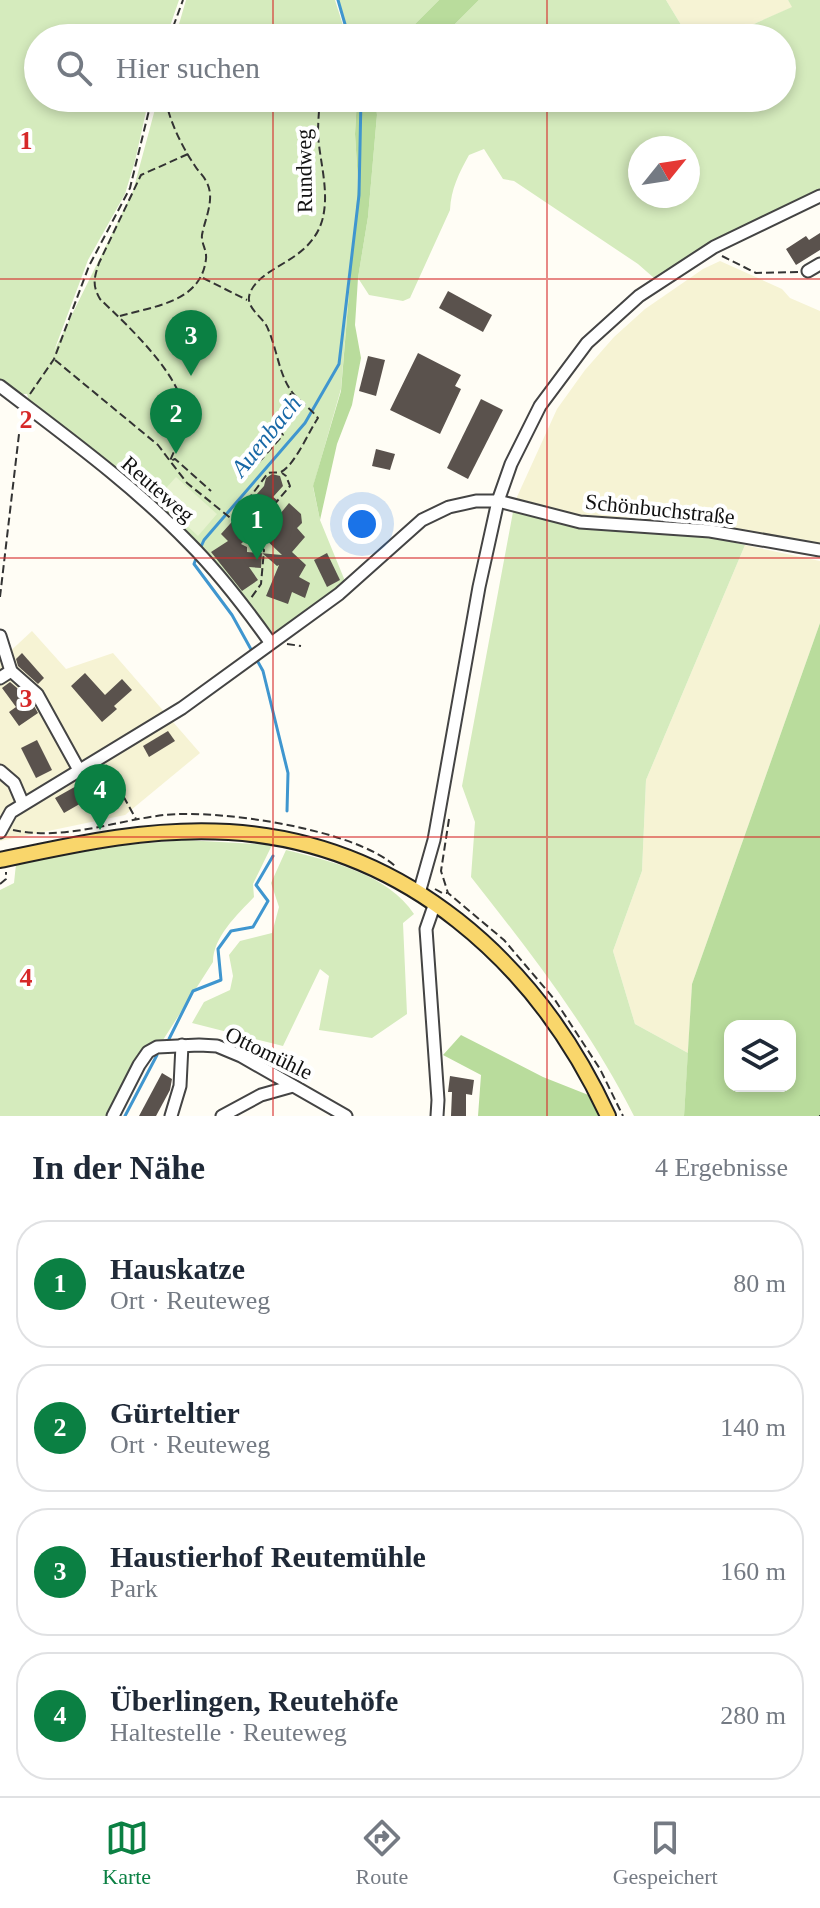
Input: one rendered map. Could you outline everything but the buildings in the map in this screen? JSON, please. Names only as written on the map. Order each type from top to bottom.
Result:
[{"type":"main road","points":[[3,865],[112,838],[189,831],[231,832],[316,848],[380,872],[435,903],[478,935],[524,982],[555,1022],[608,1116]]},
{"type":"street","points":[[419,893],[434,840],[479,587],[498,501],[511,464],[540,406],[571,362],[606,324],[651,287],[692,260],[820,196]]},
{"type":"street","points":[[808,271],[820,264]]},
{"type":"street","name":"Reuteweg","points":[[0,386],[109,472],[187,540],[243,606],[266,646]]},
{"type":"street","points":[[0,832],[11,812],[182,708],[339,594],[422,520],[449,507],[476,501],[498,501]]},
{"type":"street","name":"Schönbuchstraße","points":[[498,501],[580,522],[710,531],[820,550]]},
{"type":"street","points":[[0,636],[11,671],[37,694],[79,770]]},
{"type":"street","points":[[0,678],[11,671]]},
{"type":"street","points":[[0,771],[14,783],[23,804]]},
{"type":"street","points":[[435,903],[426,929],[438,1086],[437,1116]]},
{"type":"street","points":[[171,1116],[180,1086],[182,1045]]},
{"type":"street","name":"Ottomühle","points":[[113,1116],[148,1052],[157,1047],[182,1045],[217,1046],[241,1056],[346,1116]]},
{"type":"street","points":[[222,1116],[261,1095],[293,1086]]},
{"type":"path","points":[[174,24],[183,0]]},
{"type":"path","points":[[0,597],[22,403],[54,359],[89,266],[130,188],[149,112]]},
{"type":"path","points":[[119,317],[170,302],[194,288],[202,278],[207,255],[201,239],[210,194],[208,182],[188,154],[168,112]]},
{"type":"path","name":"Rundweg","points":[[249,300],[250,291],[259,281],[308,247],[322,221],[325,197],[318,134],[319,112]]},
{"type":"path","points":[[170,461],[185,422],[183,402],[176,384],[154,355],[100,299],[94,278],[141,175],[188,154]]},
{"type":"path","points":[[718,254],[756,273],[808,271]]},
{"type":"path","points":[[202,278],[249,300],[268,327],[292,392],[318,418],[298,453],[280,472]]},
{"type":"path","points":[[54,359],[158,445],[187,483],[264,550],[261,584],[243,606]]},
{"type":"path","points":[[259,462],[283,435],[274,422],[283,413],[292,392]]},
{"type":"path","points":[[170,461],[175,459],[211,491]]},
{"type":"path","points":[[233,520],[268,473],[280,472],[286,476],[290,486],[249,534]]},
{"type":"path","points":[[101,757],[137,819]]},
{"type":"path","points":[[3,865],[6,879]]},
{"type":"path","points":[[0,879],[6,879]]},
{"type":"path","points":[[0,884],[6,879]]},
{"type":"shaded area","points":[[666,0],[788,0],[793,7],[754,24],[681,24]]},
{"type":"shaded area","points":[[720,261],[782,289],[790,298],[820,311],[820,546],[712,526],[580,516],[516,499],[557,409],[585,370],[614,337],[645,309],[703,269]]},
{"type":"shaded area","points":[[745,545],[820,561],[820,623],[692,984],[688,1053],[635,1024],[613,951],[642,871],[646,780]]},
{"type":"shaded area","points":[[32,631],[66,669],[113,653],[200,753],[125,815],[0,841],[0,653],[4,657]]},
{"type":"green space","points":[[0,0],[179,0],[171,24],[24,24],[24,112],[146,112],[125,194],[88,260],[54,351],[133,191],[154,112],[356,112],[358,182],[341,389],[313,487],[320,520],[345,581],[284,629],[272,633],[191,537],[30,404],[27,394],[20,394],[0,380]]},
{"type":"green space","points":[[186,0],[335,0],[343,24],[179,24]]},
{"type":"green space","points":[[338,0],[439,0],[415,24],[345,24]]},
{"type":"green space","points":[[439,0],[479,0],[455,24],[415,24]]},
{"type":"green space","points":[[479,0],[666,0],[681,24],[455,24]]},
{"type":"green space","points":[[788,0],[820,0],[820,190],[702,249],[654,278],[514,181],[503,179],[484,149],[469,155],[462,168],[450,210],[410,298],[403,301],[369,295],[358,278],[368,217],[377,112],[796,112],[796,24],[754,24],[792,7]]},
{"type":"green space","points":[[356,112],[377,112],[355,325],[361,358],[352,405],[337,444],[320,520],[313,486],[341,391],[358,182]]},
{"type":"green space","points":[[176,477],[217,514],[198,536],[157,498]]},
{"type":"green space","points":[[513,512],[581,528],[709,537],[745,545],[646,780],[642,871],[613,951],[635,1024],[688,1053],[684,1116],[634,1116],[579,1022],[471,877],[475,822],[462,786]]},
{"type":"green space","points":[[820,623],[820,1116],[684,1116],[692,984]]},
{"type":"green space","points":[[185,840],[272,845],[253,884],[254,897],[221,935],[213,962],[163,1040],[144,1050],[110,1116],[0,1116],[0,890],[14,883],[16,864],[103,847]]},
{"type":"green space","points":[[286,850],[374,879],[403,900],[414,914],[403,923],[407,1014],[372,1038],[319,1030],[329,976],[320,969],[283,1046],[192,1023],[204,1002],[230,990],[233,976],[229,955],[240,941],[272,933],[279,907],[271,883]]},
{"type":"green space","points":[[461,1035],[543,1077],[596,1098],[604,1116],[478,1116],[481,1075],[443,1055]]},
{"type":"waterway","name":"Auenbach","points":[[338,0],[345,24]]},
{"type":"waterway","name":"Auenbach","points":[[200,549],[204,540],[305,423],[339,364],[359,195],[361,112]]},
{"type":"waterway","name":"Auenbach","points":[[197,556],[194,564],[232,615],[263,671],[288,773],[287,811]]},
{"type":"waterway","name":"Auenbach","points":[[169,1039],[193,991],[221,980],[218,949],[231,931],[253,927],[268,901],[256,885],[273,856]]},
{"type":"waterway","name":"Auenbach","points":[[125,1116],[157,1055]]},
{"type":"place","name":"Haustierhof Reutemühle","points":[[191,376]]},
{"type":"place","name":"Gürteltier","points":[[176,454]]},
{"type":"place","name":"Hauskatze","points":[[257,560]]},
{"type":"place","name":"Überlingen, Reutehöfe","points":[[100,830]]}]
